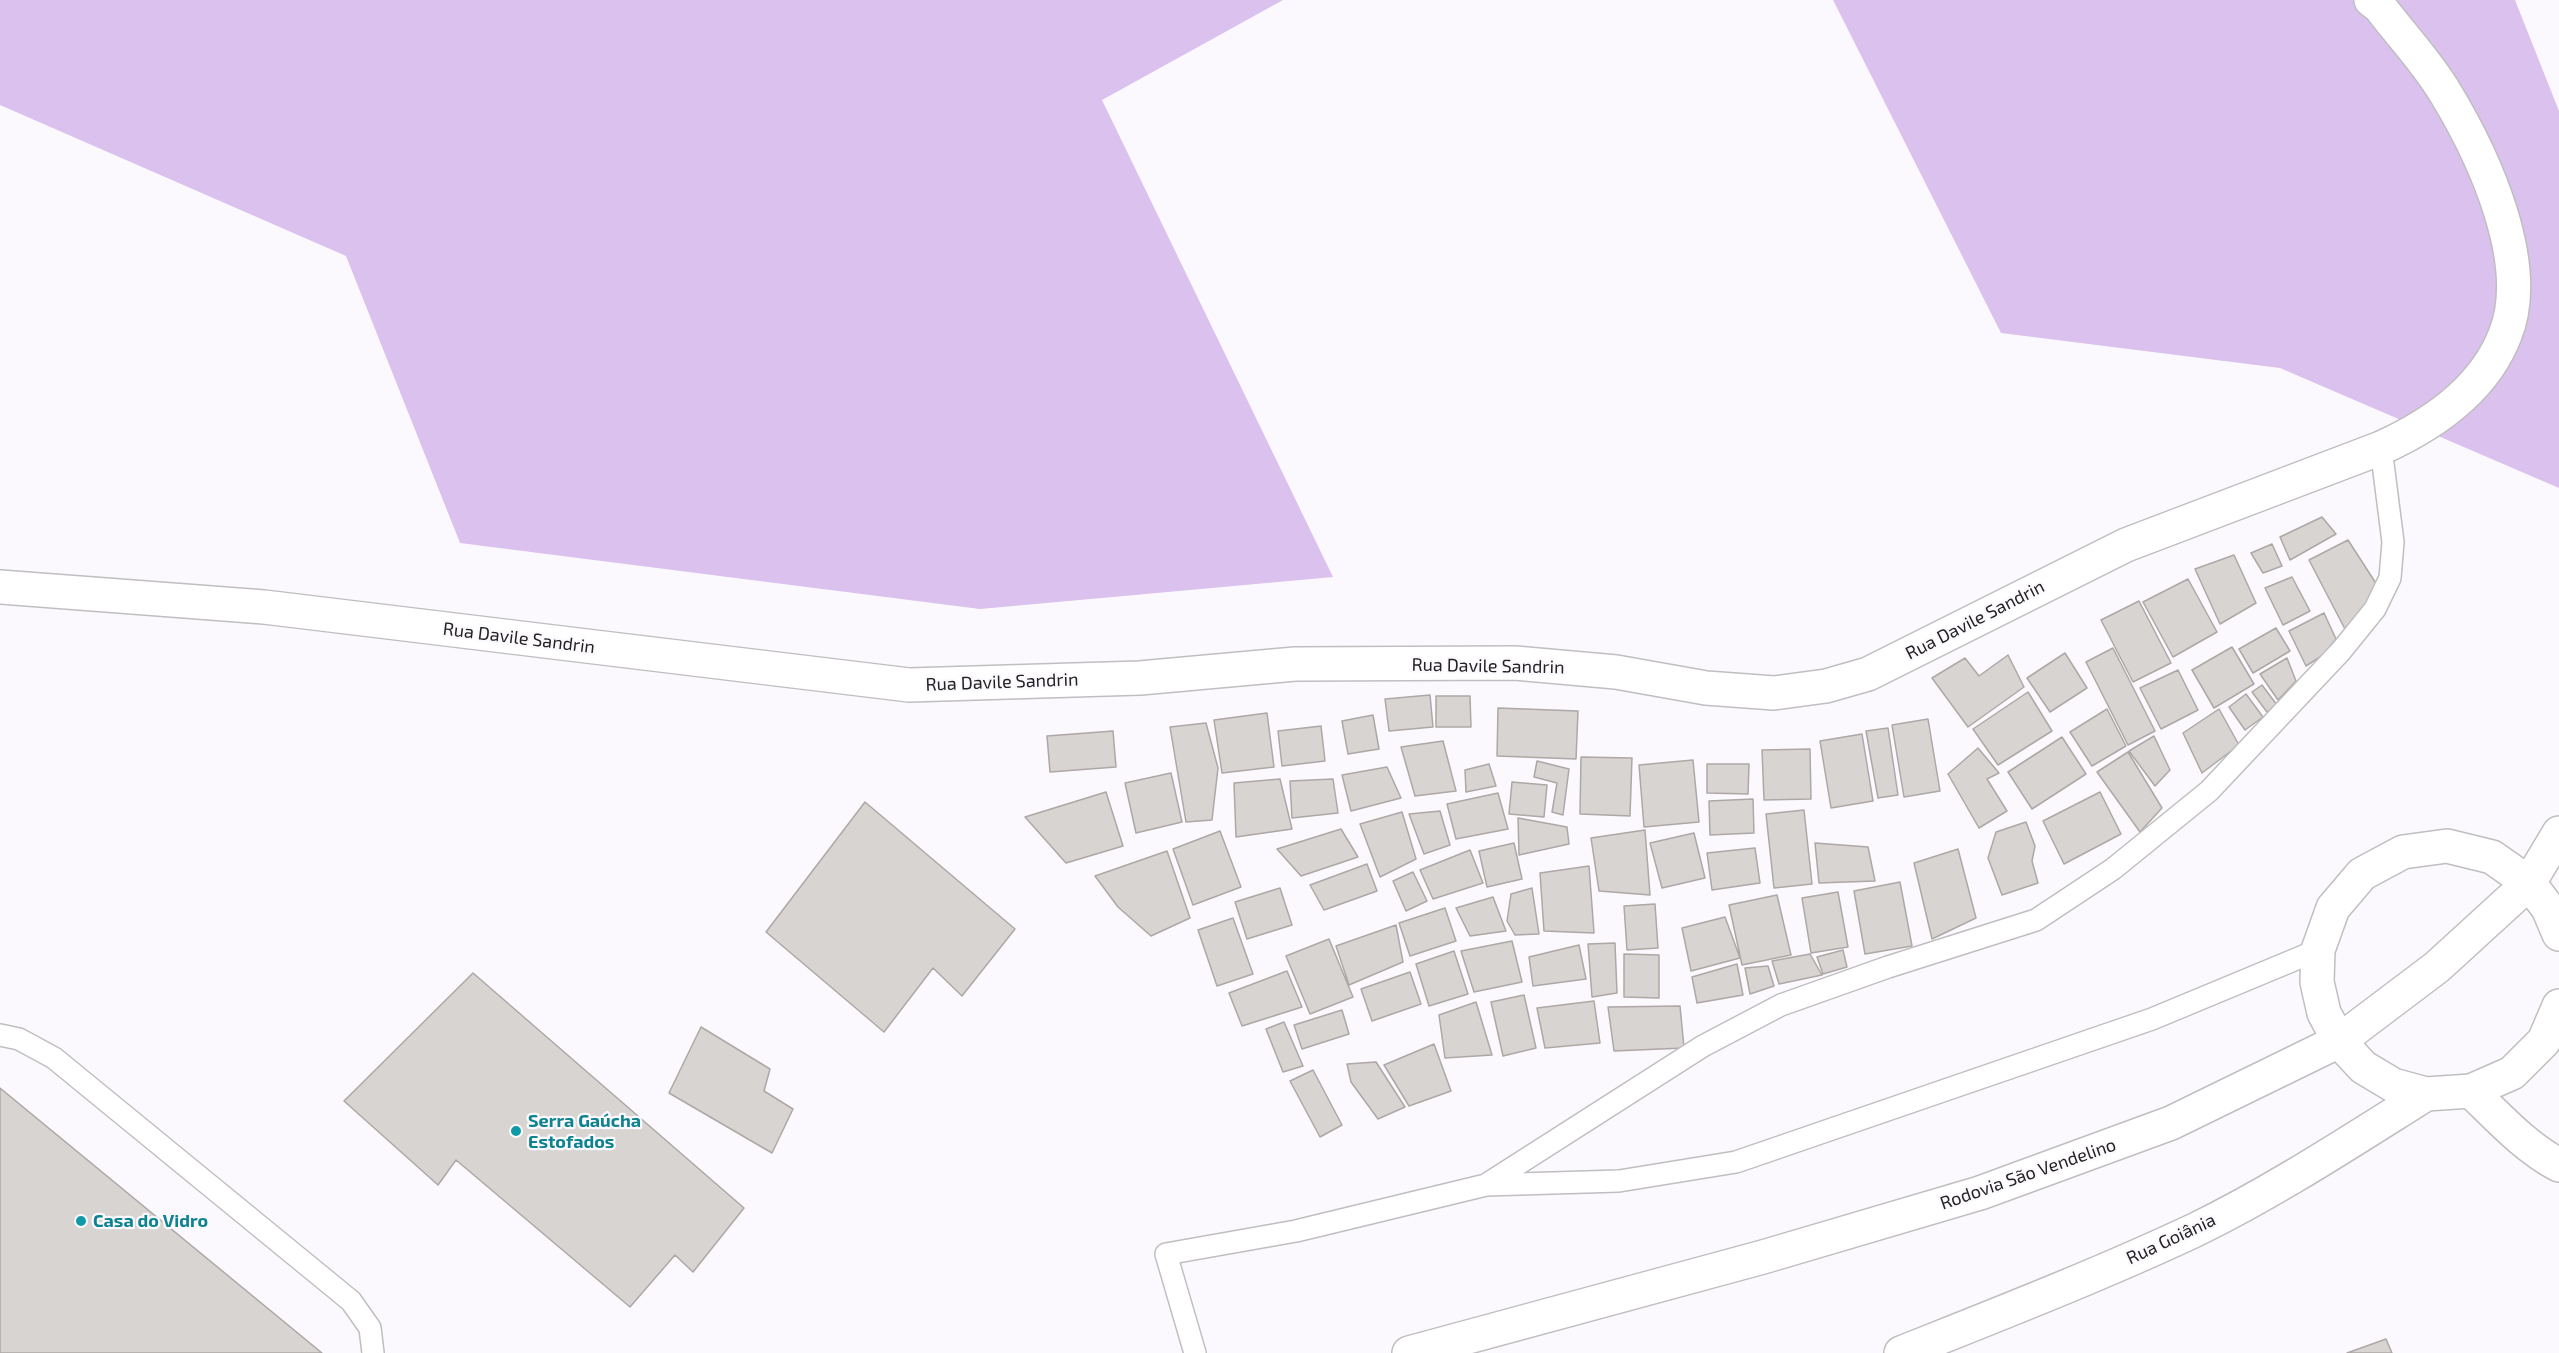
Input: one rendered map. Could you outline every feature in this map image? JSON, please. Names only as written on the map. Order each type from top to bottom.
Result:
[{"type":"main road","name":"Rua Davile Sandrin","points":[[0,587],[264,607],[909,685],[1140,678],[1295,664],[1515,663],[1616,672],[1707,688],[1774,693],[1826,686],[1868,674],[2126,545],[2415,433],[2464,395],[2486,370],[2506,333],[2511,309],[2513,272],[2507,231],[2477,151],[2445,92],[2380,7],[2371,0]]},
{"type":"main road","name":"Rodovia São Vendelino","points":[[1409,1353],[1763,1257],[1991,1189],[2171,1124],[2339,1041],[2437,967],[2529,883],[2559,833]]},
{"type":"main road","points":[[2559,934],[2548,908],[2529,883],[2492,857],[2447,846],[2403,852],[2362,874],[2333,908],[2318,951],[2317,982],[2324,1013],[2339,1041],[2363,1067],[2393,1085],[2426,1094],[2471,1091],[2512,1073],[2544,1041],[2559,1006]]},
{"type":"main road","points":[[2471,1091],[2517,1135],[2547,1159],[2559,1165]]},
{"type":"main road","name":"Rua Goiânia","points":[[1900,1353],[2016,1307],[2196,1229],[2291,1177],[2426,1094]]},
{"type":"lane","points":[[1486,1185],[1702,1046],[1780,1005],[1888,967],[2036,920],[2113,869],[2209,791],[2341,651],[2375,609],[2390,578],[2393,542],[2381,448]]},
{"type":"lane","points":[[1195,1353],[1166,1254],[1296,1231],[1486,1185],[1619,1181],[1736,1162],[2152,1019],[2318,951]]},
{"type":"lane","points":[[0,1035],[19,1039],[54,1058],[351,1301],[370,1328],[373,1353]]},
{"type":"shaded area","points":[[0,0],[1283,0],[1102,100],[1333,577],[980,609],[460,543],[346,256],[0,105]]},
{"type":"shaded area","points":[[1833,0],[2515,0],[2559,111],[2559,488],[2280,368],[2001,333]]},
{"type":"building","points":[[2322,517],[2336,534],[2290,560],[2280,537]]},
{"type":"building","points":[[2348,540],[2379,588],[2346,631],[2309,560]]},
{"type":"building","points":[[2272,544],[2282,566],[2263,573],[2251,553]]},
{"type":"building","points":[[2234,555],[2256,603],[2220,624],[2195,569]]},
{"type":"building","points":[[2292,577],[2310,611],[2283,625],[2265,588]]},
{"type":"building","points":[[2188,579],[2217,632],[2173,657],[2143,602]]},
{"type":"building","points":[[2139,601],[2171,663],[2133,682],[2101,620]]},
{"type":"building","points":[[2324,613],[2336,639],[2323,655],[2306,666],[2289,631]]},
{"type":"building","points":[[2276,628],[2290,651],[2253,673],[2239,649]]},
{"type":"building","points":[[2232,647],[2254,684],[2214,708],[2192,670]]},
{"type":"building","points":[[2113,648],[2155,731],[2128,745],[2086,662]]},
{"type":"building","points":[[2065,653],[2087,688],[2050,712],[2027,678]]},
{"type":"building","points":[[2008,655],[2024,687],[1968,727],[1932,678],[1965,658],[1979,676]]},
{"type":"building","points":[[2287,658],[2296,681],[2278,700],[2260,674]]},
{"type":"building","points":[[2178,670],[2198,710],[2161,729],[2140,688]]},
{"type":"building","points":[[2262,685],[2277,705],[2267,712],[2252,692]]},
{"type":"building","points":[[2028,692],[2052,731],[1998,765],[1973,729]]},
{"type":"building","points":[[2246,694],[2263,717],[2245,730],[2229,707]]},
{"type":"building","points":[[1430,695],[1433,727],[1389,731],[1385,699]]},
{"type":"building","points":[[1436,696],[1470,696],[1471,727],[1436,727]]},
{"type":"building","points":[[1498,708],[1578,711],[1576,759],[1497,756]]},
{"type":"building","points":[[2107,709],[2126,746],[2092,766],[2070,732]]},
{"type":"building","points":[[2219,709],[2239,745],[2202,773],[2183,733]]},
{"type":"building","points":[[1267,713],[1274,767],[1222,773],[1214,720]]},
{"type":"building","points":[[1373,715],[1379,749],[1348,754],[1342,721]]},
{"type":"building","points":[[1928,719],[1940,791],[1904,797],[1892,725]]},
{"type":"building","points":[[1206,723],[1218,768],[1212,820],[1186,822],[1170,727]]},
{"type":"building","points":[[1321,726],[1325,761],[1282,766],[1278,731]]},
{"type":"building","points":[[1888,728],[1898,795],[1878,798],[1866,731]]},
{"type":"building","points":[[1113,731],[1116,767],[1050,772],[1047,736]]},
{"type":"building","points":[[1862,734],[1873,801],[1831,808],[1820,741]]},
{"type":"building","points":[[2154,736],[2170,770],[2155,786],[2129,751]]},
{"type":"building","points":[[2062,737],[2086,774],[2032,809],[2008,772]]},
{"type":"building","points":[[1443,741],[1456,791],[1415,796],[1401,747]]},
{"type":"building","points":[[1978,748],[1999,773],[1987,779],[2007,811],[1979,828],[1948,774]]},
{"type":"building","points":[[1810,749],[1811,799],[1764,800],[1762,750]]},
{"type":"building","points":[[2128,752],[2162,808],[2140,832],[2097,772]]},
{"type":"building","points":[[1581,757],[1632,758],[1630,816],[1580,814]]},
{"type":"building","points":[[1693,760],[1699,822],[1644,827],[1639,765]]},
{"type":"building","points":[[1537,761],[1569,769],[1563,815],[1552,812],[1557,783],[1534,777]]},
{"type":"building","points":[[1489,764],[1496,786],[1466,792],[1465,770]]},
{"type":"building","points":[[1707,764],[1749,764],[1748,794],[1707,793]]},
{"type":"building","points":[[1387,767],[1401,798],[1351,811],[1342,775]]},
{"type":"building","points":[[1171,773],[1182,822],[1136,833],[1125,783]]},
{"type":"building","points":[[1280,779],[1292,829],[1236,837],[1234,783]]},
{"type":"building","points":[[1333,779],[1338,813],[1292,818],[1290,781]]},
{"type":"building","points":[[1512,782],[1547,785],[1544,817],[1509,814]]},
{"type":"building","points":[[1106,792],[1123,846],[1066,863],[1025,817]]},
{"type":"building","points":[[2100,792],[2121,834],[2064,864],[2043,821]]},
{"type":"building","points":[[1498,793],[1508,829],[1456,839],[1447,804]]},
{"type":"building","points":[[1753,799],[1754,833],[1710,835],[1709,801]]},
{"type":"building","points":[[865,802],[1015,929],[962,996],[933,968],[884,1032],[766,932]]},
{"type":"building","points":[[1804,810],[1812,884],[1774,888],[1766,814]]},
{"type":"building","points":[[1440,811],[1450,845],[1424,854],[1409,814]]},
{"type":"building","points":[[1402,812],[1416,859],[1380,877],[1360,824]]},
{"type":"building","points":[[1518,818],[1567,827],[1569,844],[1519,855]]},
{"type":"building","points":[[2026,822],[2035,846],[2032,861],[2038,883],[2002,895],[1988,858],[1996,832]]},
{"type":"building","points":[[1341,829],[1358,857],[1301,876],[1277,849]]},
{"type":"building","points":[[1645,830],[1650,895],[1599,891],[1591,838]]},
{"type":"building","points":[[1220,831],[1241,887],[1193,905],[1173,849]]},
{"type":"building","points":[[1694,833],[1705,878],[1662,888],[1650,843]]},
{"type":"building","points":[[1514,843],[1522,879],[1487,887],[1479,851]]},
{"type":"building","points":[[1815,843],[1868,847],[1875,881],[1819,883]]},
{"type":"building","points":[[1755,848],[1760,883],[1712,890],[1707,853]]},
{"type":"building","points":[[1958,849],[1976,918],[1932,939],[1914,863]]},
{"type":"building","points":[[1470,850],[1483,883],[1433,899],[1420,870]]},
{"type":"building","points":[[1167,851],[1190,918],[1151,936],[1118,907],[1095,876]]},
{"type":"building","points":[[1367,864],[1377,891],[1324,910],[1310,885]]},
{"type":"building","points":[[1589,866],[1594,933],[1544,931],[1540,873]]},
{"type":"building","points":[[1413,872],[1427,901],[1406,911],[1393,881]]},
{"type":"building","points":[[1900,882],[1912,946],[1865,954],[1854,891]]},
{"type":"building","points":[[1280,888],[1292,925],[1247,939],[1235,902]]},
{"type":"building","points":[[1532,888],[1539,934],[1515,935],[1507,921],[1511,894]]},
{"type":"building","points":[[1838,892],[1848,947],[1811,953],[1802,898]]},
{"type":"building","points":[[1777,895],[1791,955],[1742,965],[1729,905]]},
{"type":"building","points":[[1493,897],[1506,931],[1470,936],[1456,908]]},
{"type":"building","points":[[1655,904],[1658,948],[1627,950],[1624,906]]},
{"type":"building","points":[[1445,908],[1456,941],[1410,956],[1399,923]]},
{"type":"building","points":[[1725,917],[1740,958],[1691,971],[1682,928]]},
{"type":"building","points":[[1233,918],[1253,974],[1217,986],[1198,930]]},
{"type":"building","points":[[1396,925],[1403,962],[1349,985],[1336,946]]},
{"type":"building","points":[[1329,939],[1353,997],[1310,1014],[1286,956]]},
{"type":"building","points":[[1512,941],[1522,982],[1474,992],[1461,951]]},
{"type":"building","points":[[1615,943],[1617,993],[1592,997],[1588,944]]},
{"type":"building","points":[[1579,945],[1586,979],[1533,986],[1529,957]]},
{"type":"building","points":[[1843,950],[1847,967],[1823,974],[1817,957]]},
{"type":"building","points":[[1454,951],[1468,994],[1429,1006],[1416,964]]},
{"type":"building","points":[[1624,954],[1659,955],[1659,998],[1624,997]]},
{"type":"building","points":[[1810,954],[1822,975],[1779,984],[1772,961]]},
{"type":"building","points":[[1737,964],[1743,995],[1697,1003],[1692,977]]},
{"type":"building","points":[[1768,966],[1774,986],[1750,994],[1745,968]]},
{"type":"building","points":[[1287,971],[1302,1007],[1242,1026],[1229,993]]},
{"type":"building","points":[[1410,972],[1421,1004],[1372,1021],[1361,989]]},
{"type":"building","name":"Serra Gaúcha Estofados","points":[[473,973],[744,1208],[693,1272],[675,1255],[630,1307],[456,1160],[438,1185],[344,1101]]},
{"type":"building","points":[[1524,995],[1536,1048],[1503,1056],[1491,1002]]},
{"type":"building","points":[[1594,1001],[1600,1043],[1545,1048],[1537,1008]]},
{"type":"building","points":[[1476,1002],[1492,1055],[1445,1058],[1439,1015]]},
{"type":"building","points":[[1680,1006],[1684,1048],[1614,1051],[1608,1007]]},
{"type":"building","points":[[1342,1010],[1349,1034],[1302,1049],[1294,1025]]},
{"type":"building","points":[[1284,1022],[1303,1066],[1283,1072],[1266,1029]]},
{"type":"building","points":[[701,1027],[770,1069],[764,1091],[793,1109],[772,1153],[669,1093]]},
{"type":"building","points":[[1434,1044],[1451,1091],[1409,1106],[1384,1065]]},
{"type":"building","points":[[1376,1062],[1405,1107],[1378,1119],[1351,1082],[1347,1064]]},
{"type":"building","points":[[1313,1070],[1342,1125],[1320,1137],[1290,1081]]},
{"type":"building","name":"Casa do Vidro","points":[[0,1088],[322,1353],[0,1353]]},
{"type":"building","points":[[2386,1339],[2392,1353],[2347,1353]]},
{"type":"place","name":"Serra Gaúcha Estofados","points":[[516,1131]]},
{"type":"place","name":"Casa do Vidro","points":[[81,1221]]}]
